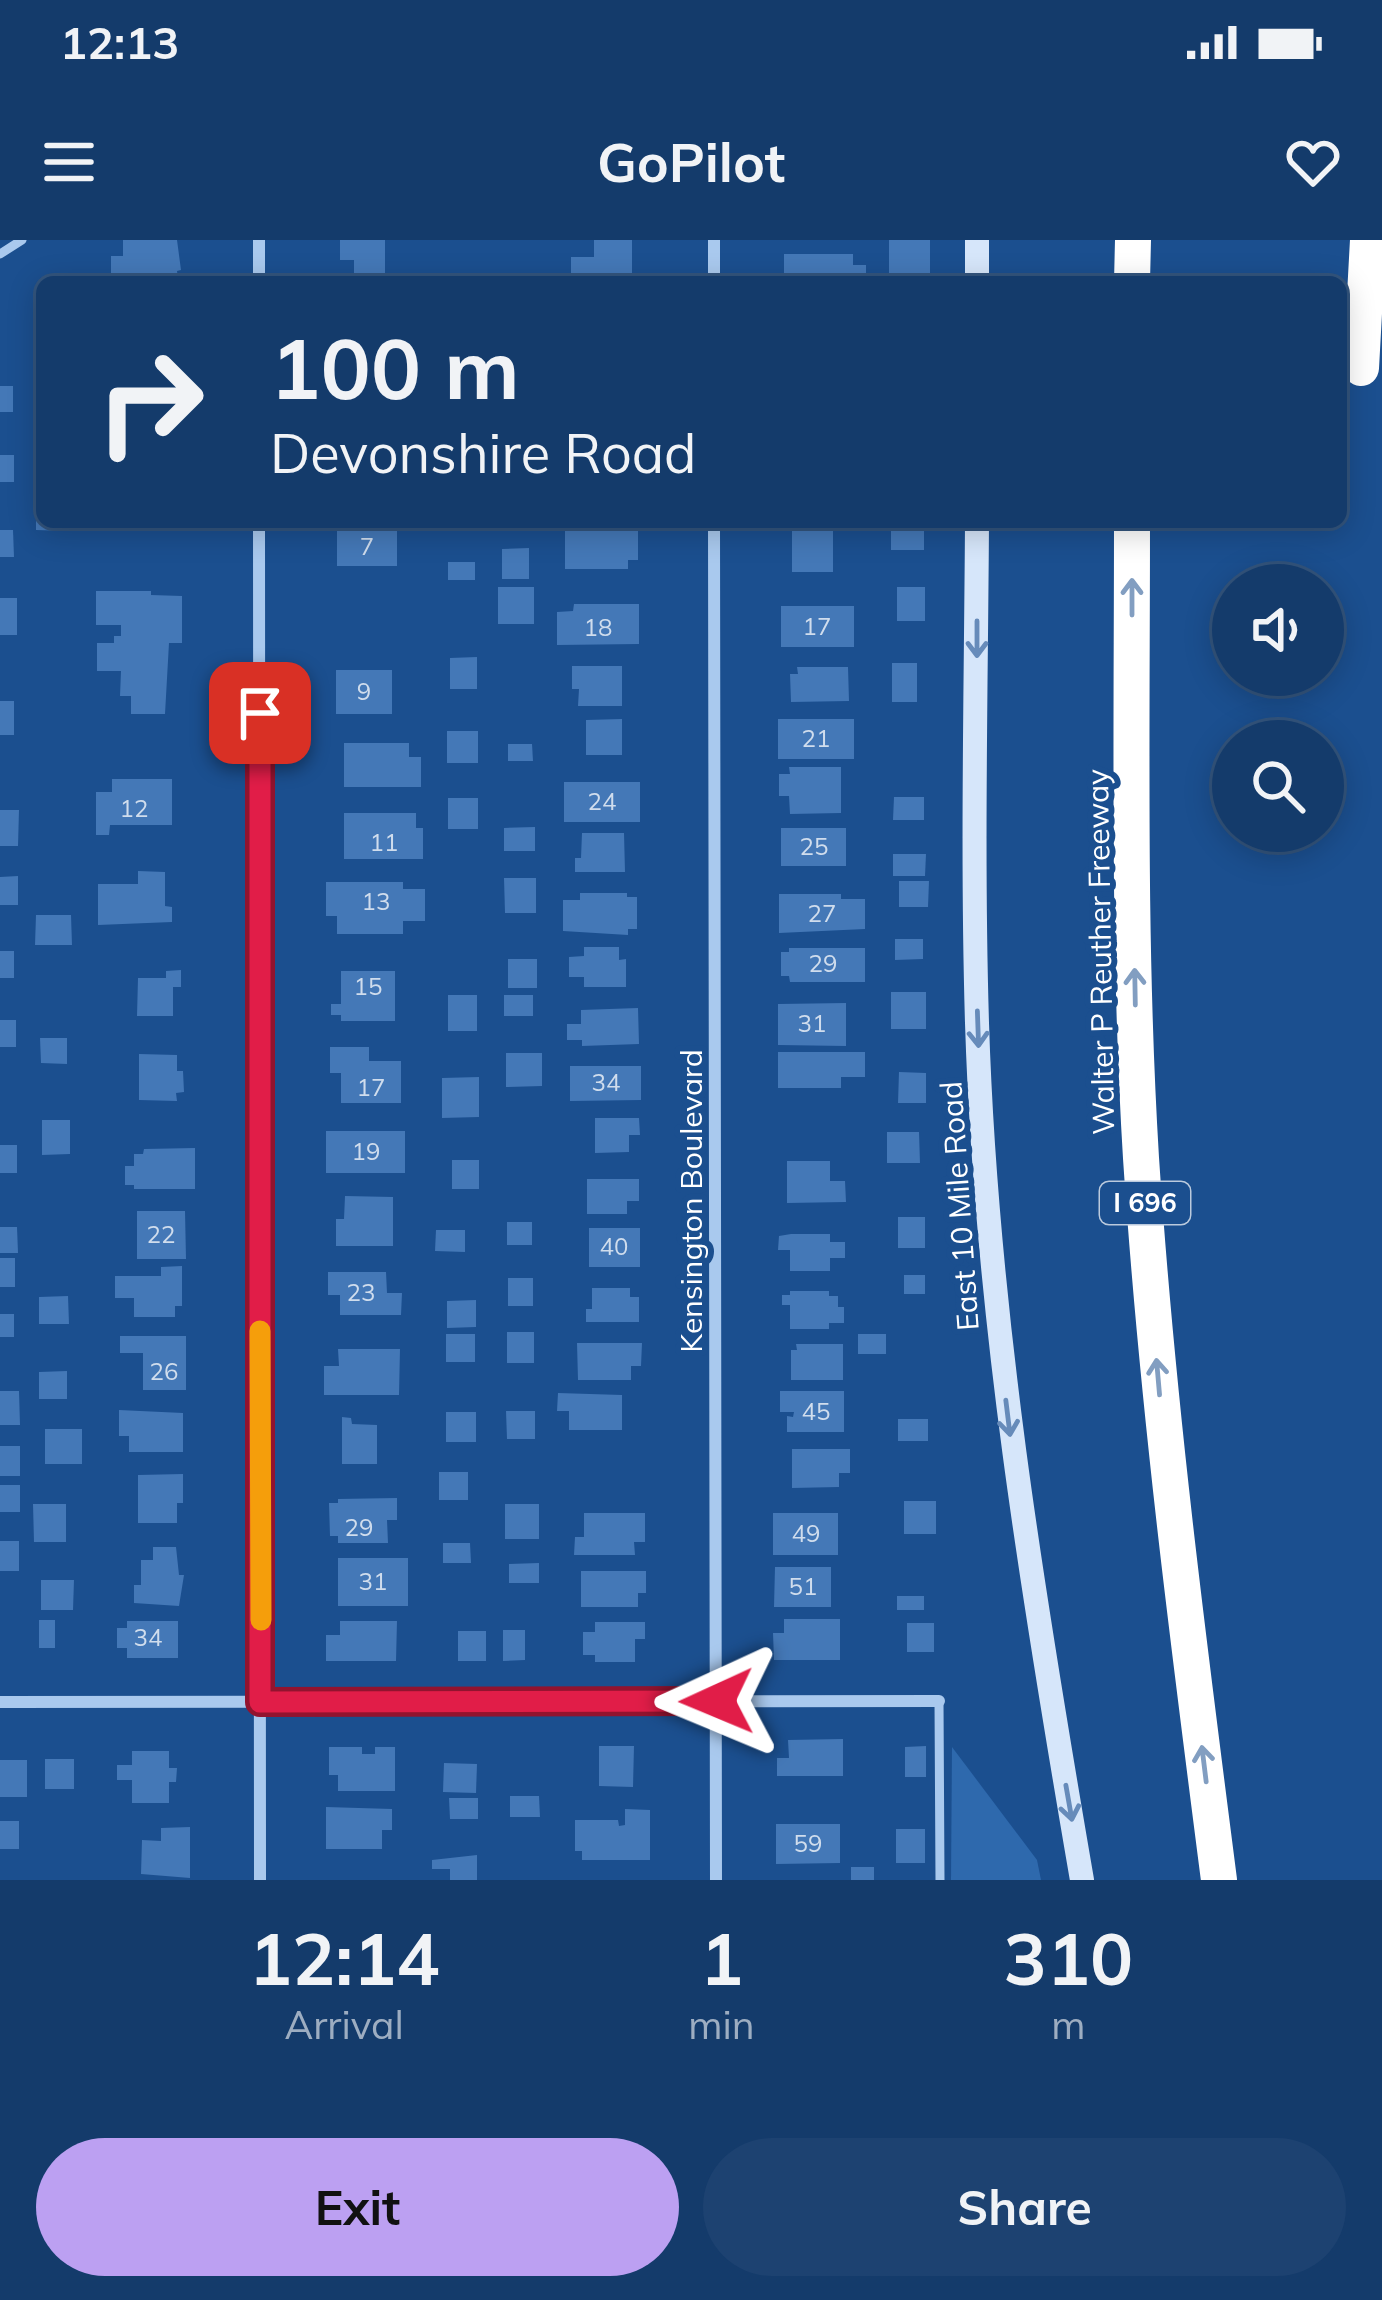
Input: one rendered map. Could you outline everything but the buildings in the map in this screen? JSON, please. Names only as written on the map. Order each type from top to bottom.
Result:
[{"type":"highway","points":[[1132,240],[1132,276]]},
{"type":"highway","points":[[1361,368],[1368,240]]},
{"type":"highway","name":"Walter P Reuther Freeway","points":[[1132,528],[1133,914],[1141,1153],[1167,1462],[1219,1880]]},
{"type":"main road","points":[[977,240],[977,276]]},
{"type":"main road","name":"East 10 Mile Road","points":[[977,528],[977,1023],[990,1221],[1009,1427],[1082,1880]]},
{"type":"street","points":[[259,240],[259,276]]},
{"type":"street","points":[[714,240],[714,276]]},
{"type":"street","points":[[260,528],[260,1880]]},
{"type":"street","name":"Kensington Boulevard","points":[[714,528],[716,1880]]},
{"type":"street","points":[[0,1702],[939,1701]]},
{"type":"lane","points":[[0,254],[22,240]]},
{"type":"lane","points":[[939,1701],[940,1880]]},
{"type":"shaded area","points":[[952,1747],[1037,1860],[1041,1880],[951,1880]]},
{"type":"slow traffic","points":[[260,1331],[261,1620]]},
{"type":"route","points":[[260,713],[260,1702],[717,1701]]}]
